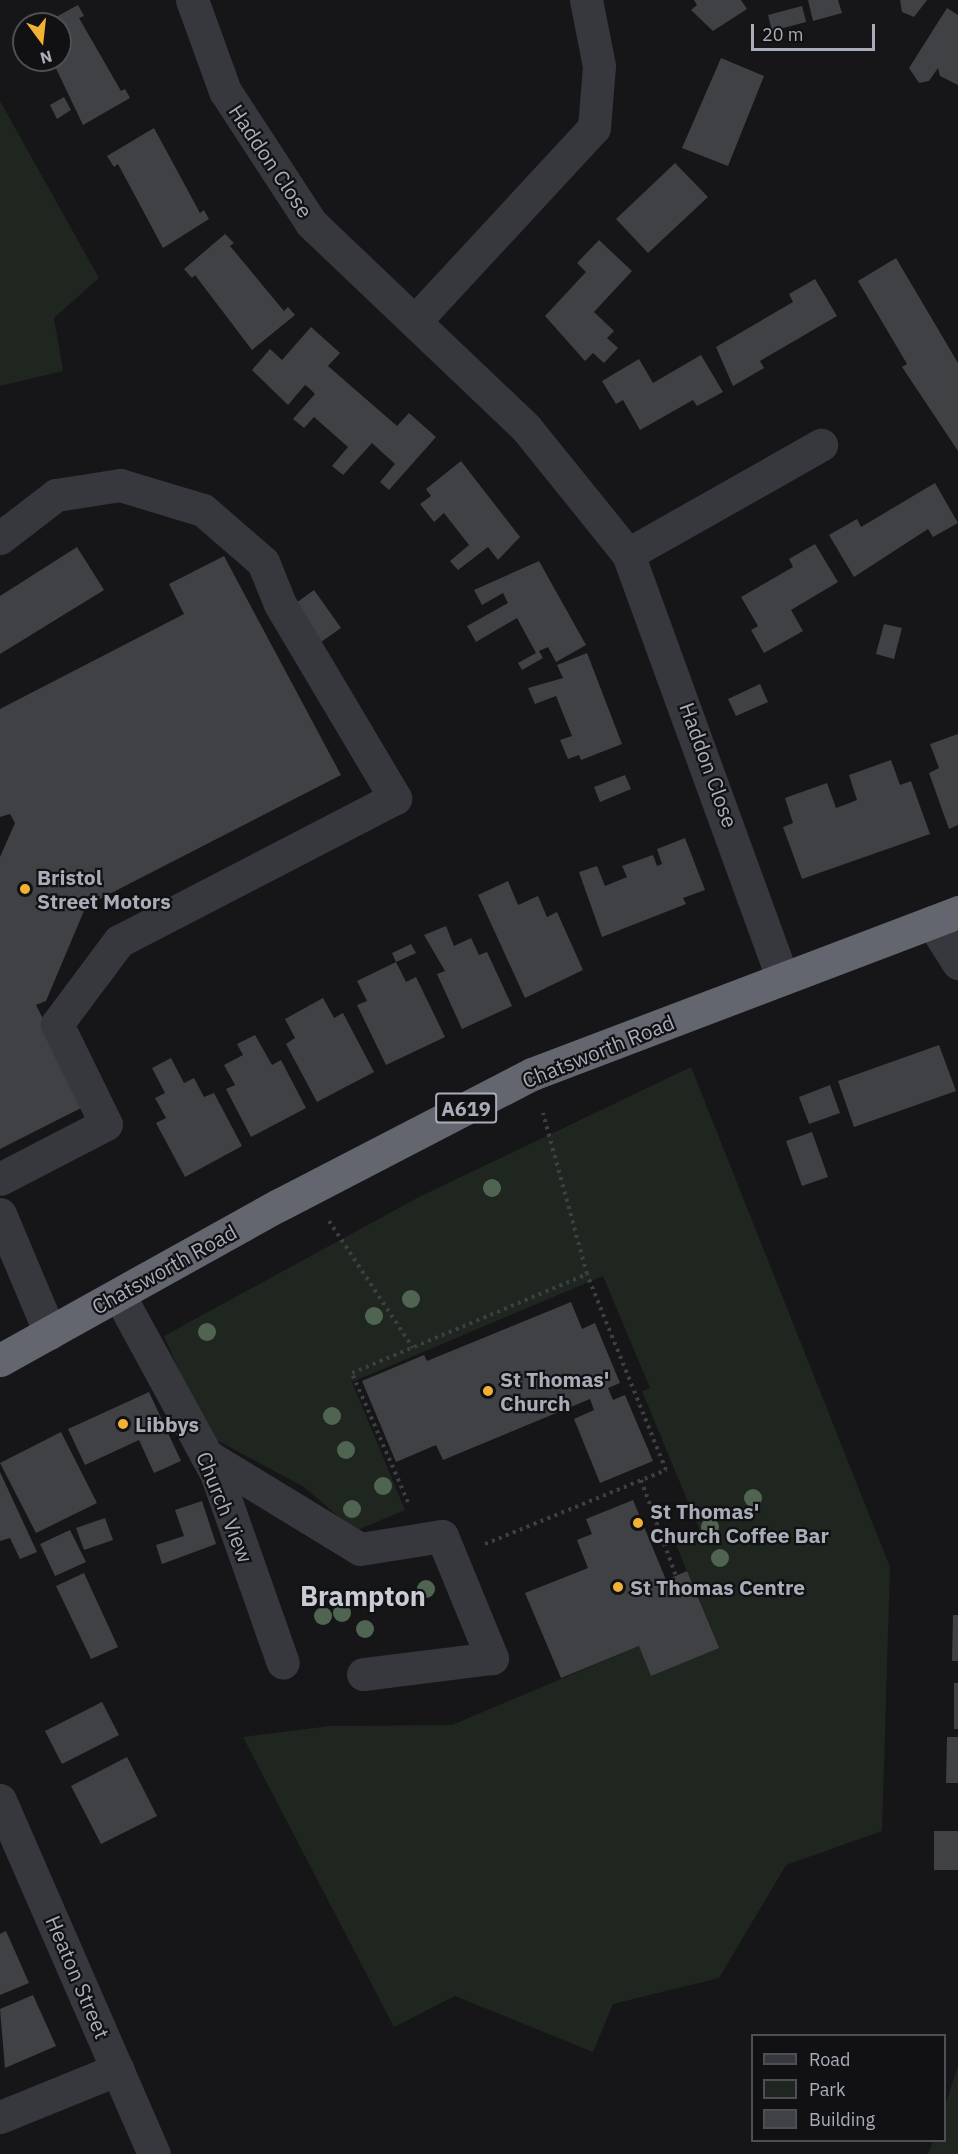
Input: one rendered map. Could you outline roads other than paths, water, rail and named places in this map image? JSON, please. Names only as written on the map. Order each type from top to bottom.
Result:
[{"type":"highway","name":"Chatsworth Road","points":[[0,1360],[308,1190],[532,1074],[945,917]]},
{"type":"street","name":"Haddon Close","points":[[192,0],[225,91],[265,160],[311,223],[527,429],[628,554],[783,979]]},
{"type":"street","points":[[415,321],[594,128],[599,66],[586,0]]},
{"type":"street","points":[[628,554],[821,445]]},
{"type":"street","points":[[0,538],[56,495],[120,485],[203,510],[263,562],[280,604],[395,798],[119,941],[57,1024],[106,1124],[0,1179]]},
{"type":"street","points":[[945,917],[958,963]]},
{"type":"street","points":[[0,1214],[51,1332]]},
{"type":"street","name":"Church View","points":[[119,1295],[206,1455],[283,1663]]},
{"type":"street","points":[[206,1455],[360,1549],[442,1536],[492,1658],[363,1674]]},
{"type":"street","name":"Heaton Street","points":[[0,1800],[154,2154]]},
{"type":"street","points":[[0,2117],[118,2069]]},
{"type":"place","name":"Bristol Street Motors","points":[[25,889]]},
{"type":"place","name":"St Thomas' Church","points":[[488,1391]]},
{"type":"place","name":"Libbys","points":[[123,1424]]},
{"type":"place","name":"St Thomas' Church Coffee Bar","points":[[638,1523]]},
{"type":"place","name":"St Thomas Centre","points":[[618,1587]]},
{"type":"district","name":"Brampton","points":[[363,1596]]}]
